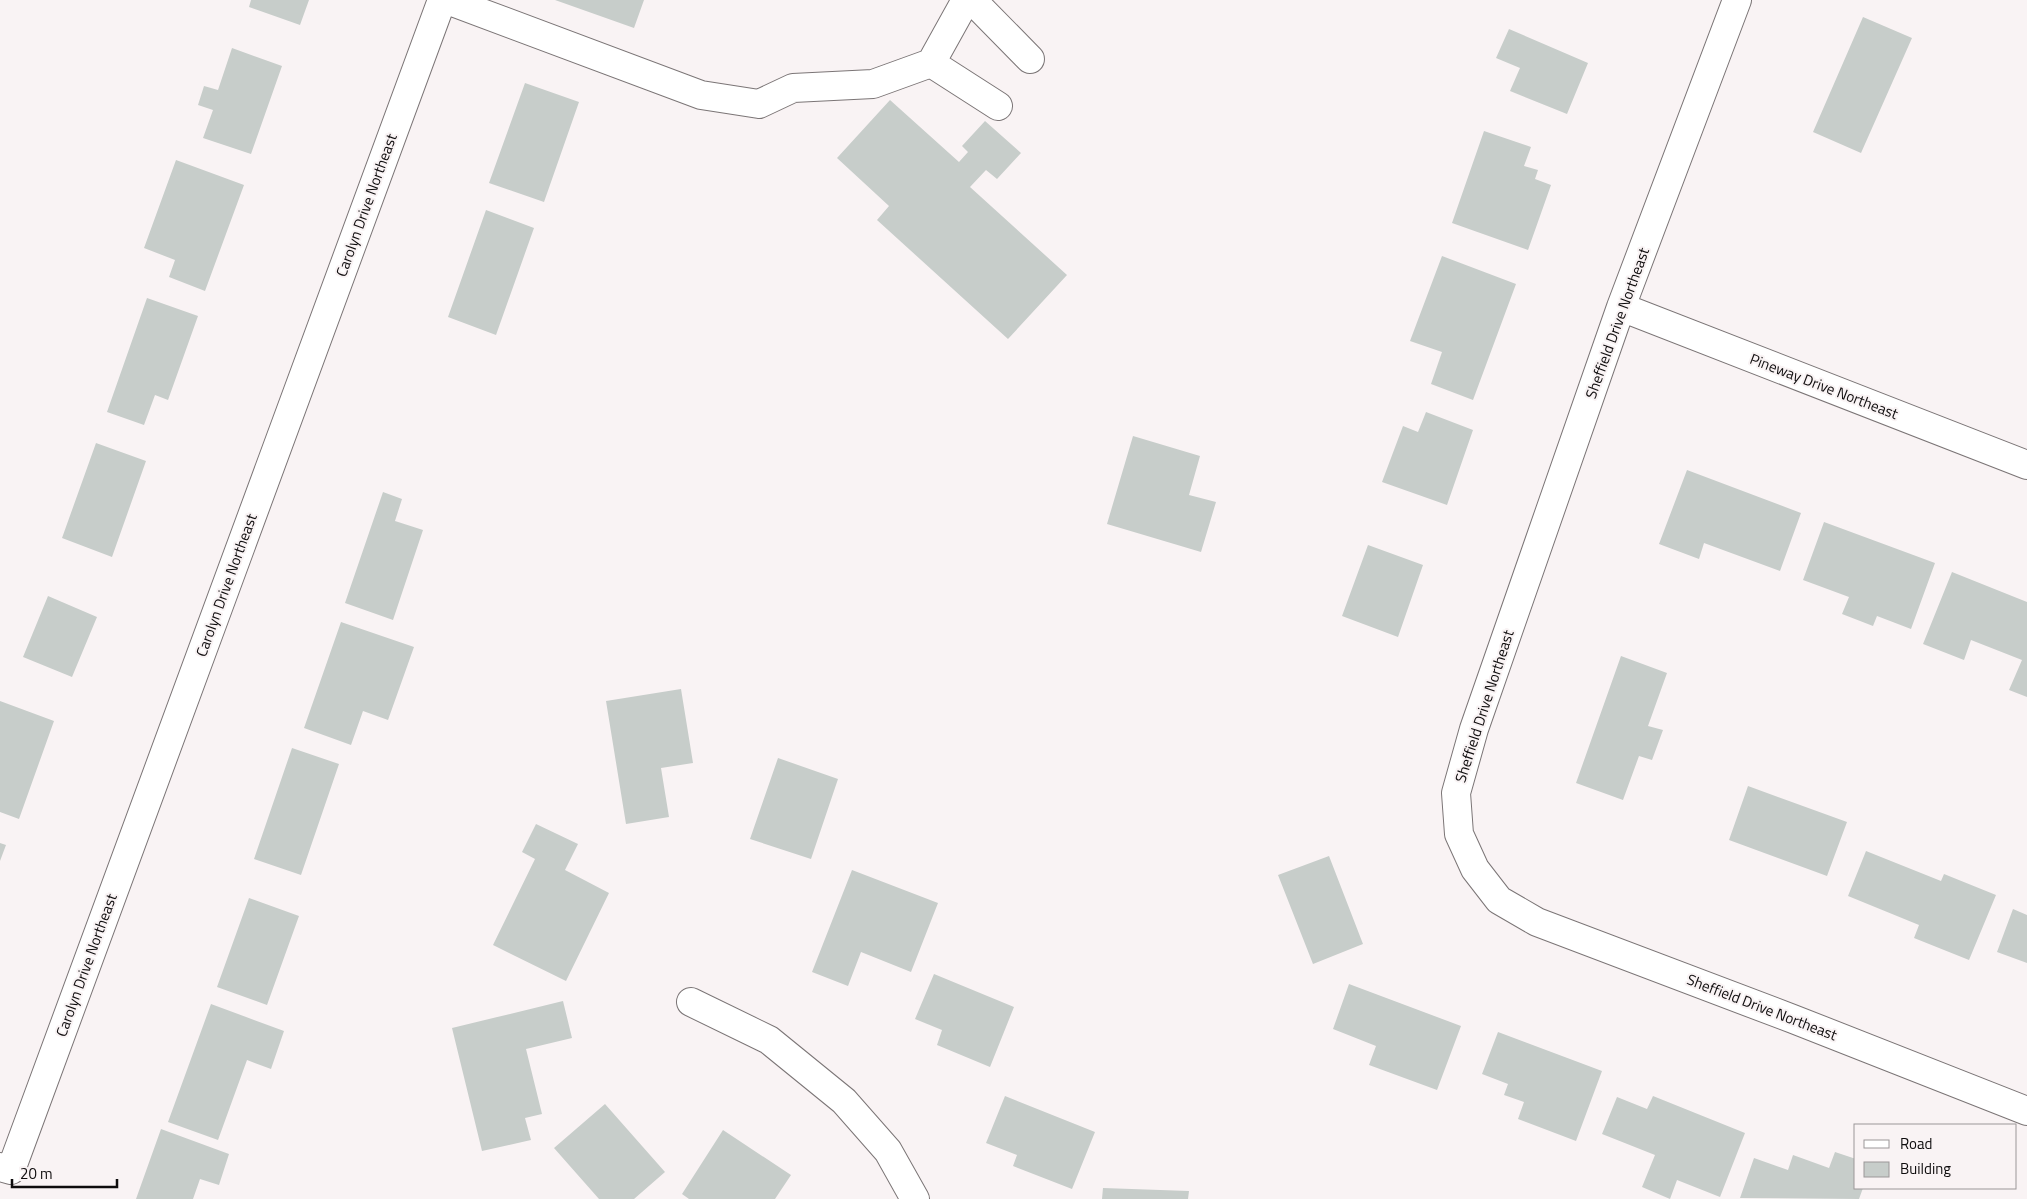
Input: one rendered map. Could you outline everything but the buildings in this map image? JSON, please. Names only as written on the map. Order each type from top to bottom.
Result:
[{"type":"street","name":"Carolyn Drive Northeast","points":[[6,1168],[442,0]]},
{"type":"street","points":[[447,0],[701,95],[759,104],[793,88],[873,84],[931,63],[966,0]]},
{"type":"street","points":[[972,0],[1030,59]]},
{"type":"street","name":"Sheffield Drive Northeast","points":[[1737,0],[1621,308],[1474,729],[1456,793],[1459,834],[1475,869],[1500,900],[1537,922],[1793,1019],[2027,1111]]},
{"type":"street","points":[[931,63],[998,106]]},
{"type":"street","name":"Pineway Drive Northeast","points":[[1621,308],[2027,465]]},
{"type":"street","points":[[691,1002],[769,1040],[844,1101],[888,1151],[915,1199]]}]
